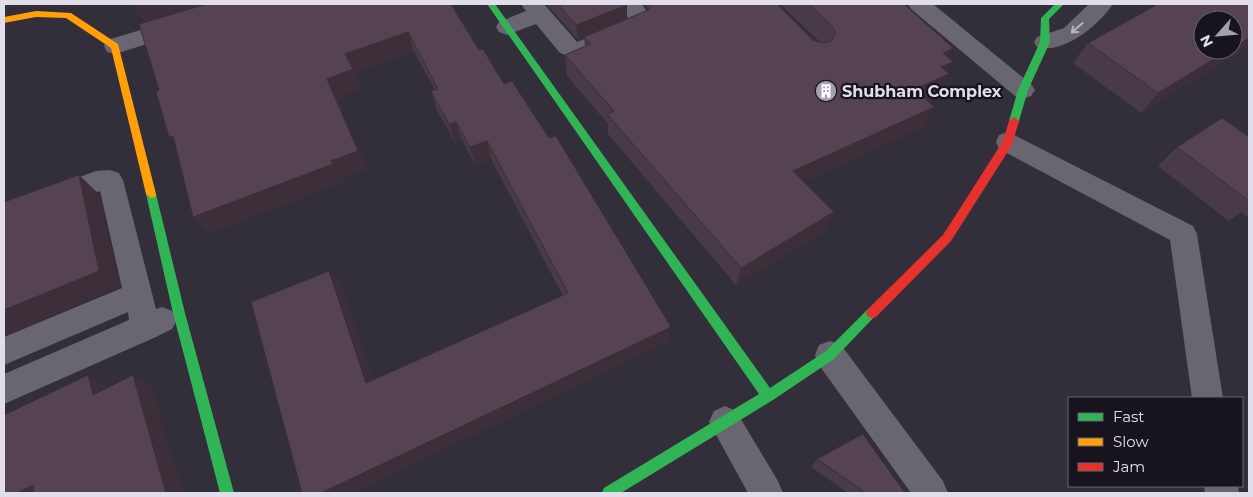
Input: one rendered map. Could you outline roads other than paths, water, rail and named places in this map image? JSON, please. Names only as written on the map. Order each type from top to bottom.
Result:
[{"type":"street","points":[[115,46],[251,4]]},
{"type":"street","points":[[491,4],[768,396]]},
{"type":"street","points":[[507,27],[536,9],[568,47],[574,50],[582,50],[638,26],[642,21],[640,14],[630,4]]},
{"type":"street","points":[[919,4],[1022,90]]},
{"type":"street","points":[[609,493],[768,396],[830,355],[947,238],[1008,142],[1022,90],[1045,42],[1045,18],[1060,4]]},
{"type":"street","points":[[1045,42],[1072,33],[1102,4]]},
{"type":"street","points":[[4,20],[36,14],[68,15],[115,46],[179,313],[227,493]]},
{"type":"street","points":[[1008,142],[1183,234],[1208,397]]},
{"type":"street","points":[[4,216],[96,181],[110,180],[146,328]]},
{"type":"street","points":[[4,350],[138,294]]},
{"type":"street","points":[[4,389],[179,313]]},
{"type":"street","points":[[830,355],[931,493]]},
{"type":"street","points":[[725,422],[766,493]]},
{"type":"place","name":"Shubham Complex","points":[[826,91]]}]
